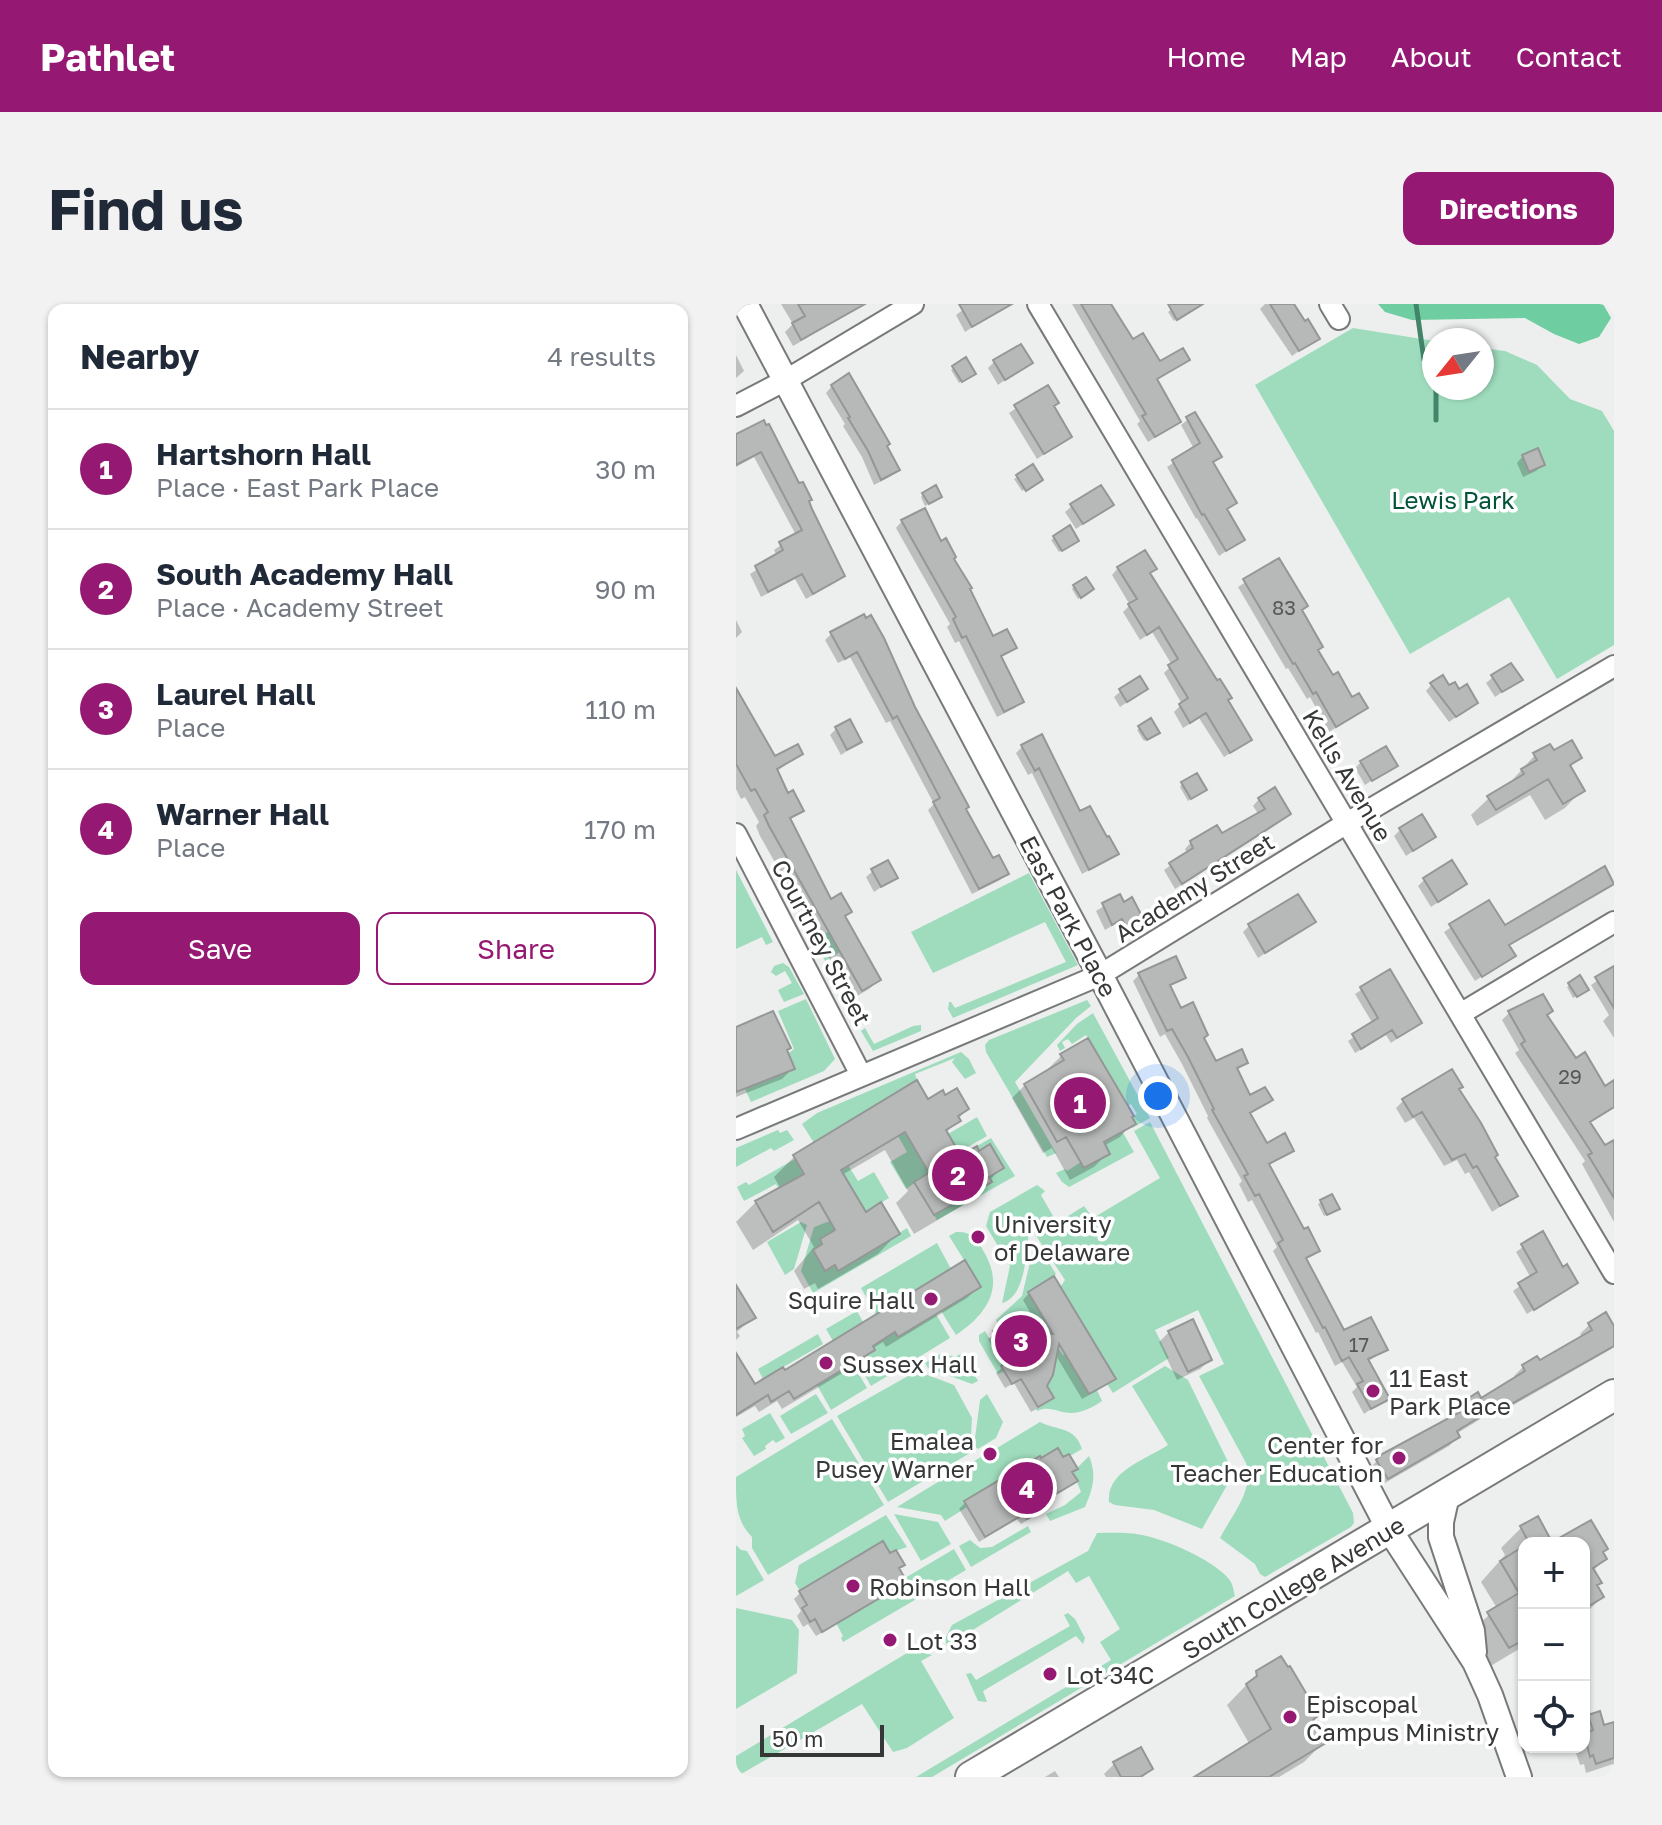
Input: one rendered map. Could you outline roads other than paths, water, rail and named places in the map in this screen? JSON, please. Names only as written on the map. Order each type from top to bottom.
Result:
[{"type":"main road","name":"South College Avenue","points":[[971,1777],[1614,1395]]},
{"type":"street","name":"East Park Place","points":[[745,304],[1389,1529],[1475,1662]]},
{"type":"street","points":[[736,406],[786,380],[913,304]]},
{"type":"street","name":"Kells Avenue","points":[[1038,304],[1614,1273]]},
{"type":"street","name":"Academy Street","points":[[736,1129],[1100,975],[1347,823],[1614,666]]},
{"type":"street","name":"Courtney Street","points":[[736,834],[861,1075]]},
{"type":"street","points":[[1460,1014],[1614,922]]},
{"type":"street","points":[[1447,1495],[1441,1537],[1472,1631],[1475,1662],[1519,1777]]},
{"type":"waterway","points":[[1416,304],[1422,346]]},
{"type":"waterway","points":[[1436,400],[1436,420]]},
{"type":"place","name":"Hartshorn Hall","points":[[1080,1103]]},
{"type":"place","name":"South Academy Hall","points":[[958,1175]]},
{"type":"place","name":"University of Delaware","points":[[978,1237]]},
{"type":"place","name":"Squire Hall","points":[[931,1299]]},
{"type":"place","name":"Laurel Hall","points":[[1021,1341]]},
{"type":"place","name":"Sussex Hall","points":[[826,1363]]},
{"type":"place","name":"11 East Park Place","points":[[1373,1391]]},
{"type":"place","name":"Emalea Pusey Warner","points":[[990,1454]]},
{"type":"place","name":"Center for Teacher Education","points":[[1399,1458]]},
{"type":"place","name":"Warner Hall","points":[[1027,1488]]},
{"type":"place","name":"Robinson Hall","points":[[853,1586]]},
{"type":"place","name":"Lot 33","points":[[890,1640]]},
{"type":"place","name":"Lot 34C","points":[[1050,1674]]},
{"type":"place","name":"Episcopal Campus Ministry","points":[[1290,1717]]},
{"type":"park label","name":"Lewis Park","points":[[1453,499]]}]
